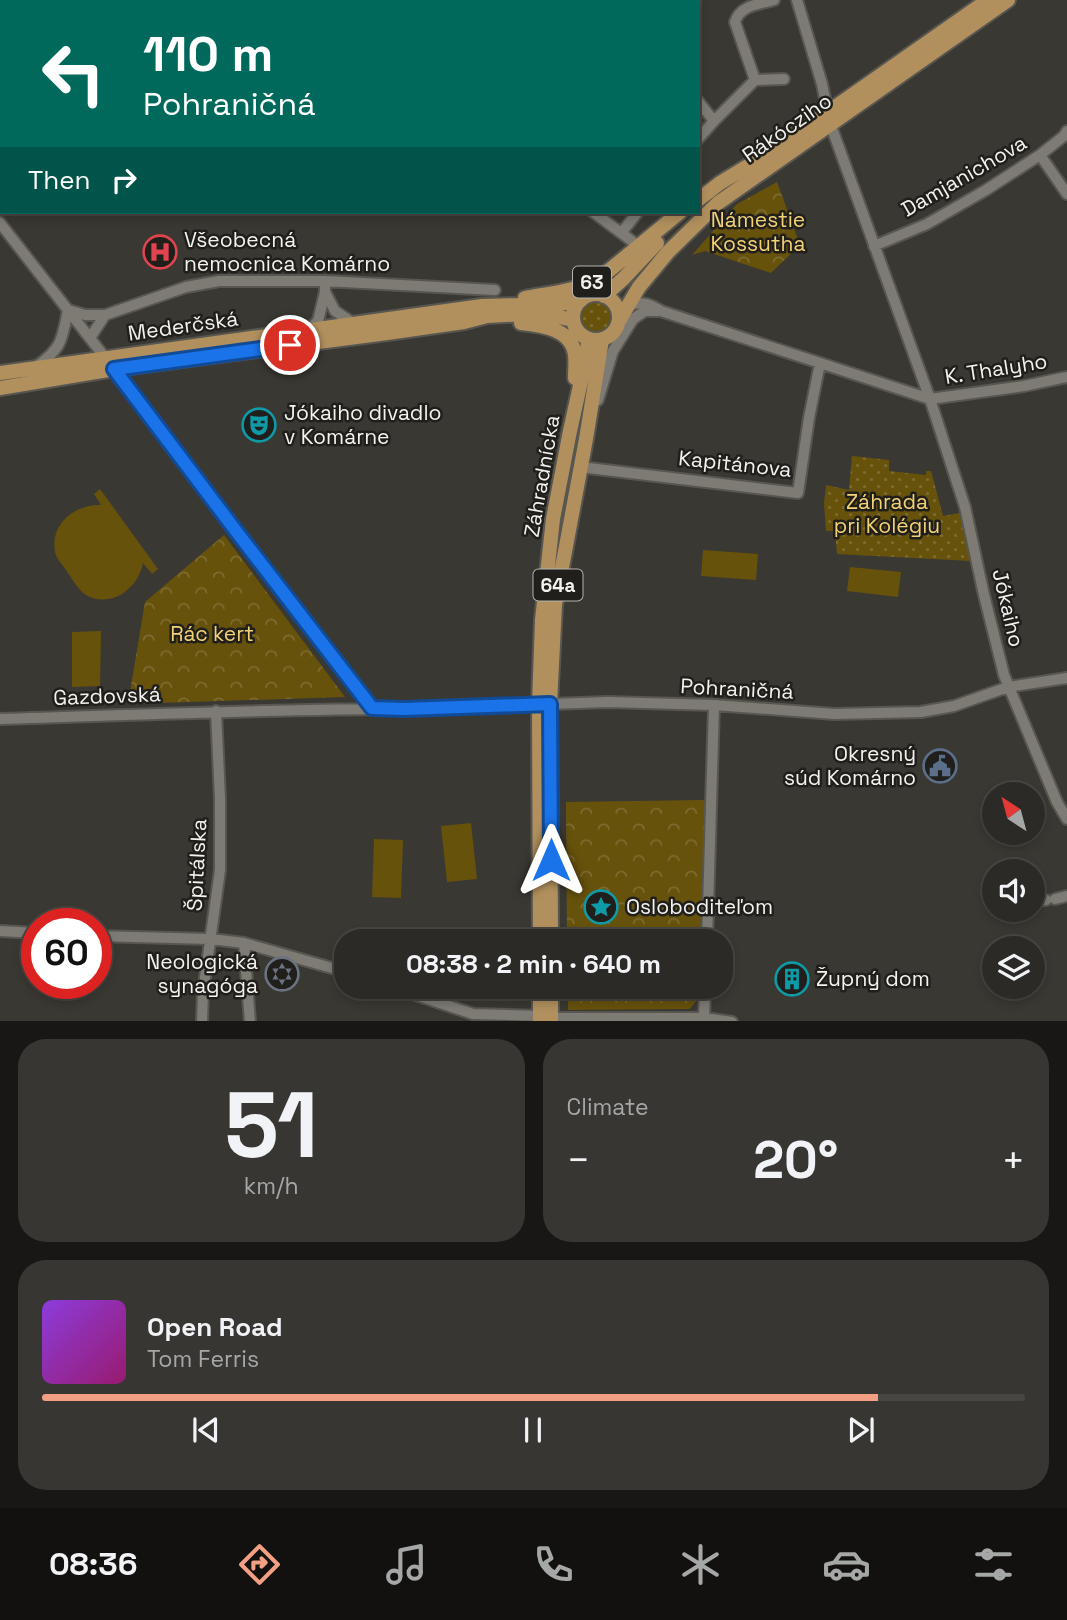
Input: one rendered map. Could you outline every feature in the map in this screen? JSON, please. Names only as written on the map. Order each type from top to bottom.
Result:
[{"type":"main road","name":"Rákócziho","points":[[619,321],[639,287],[668,252],[718,203],[988,0]]},
{"type":"main road","name":"Rákócziho","points":[[700,198],[720,183],[829,118],[1008,0]]},
{"type":"main road","name":"63","points":[[482,306],[587,285],[640,247],[678,214]]},
{"type":"main road","name":"63","points":[[604,296],[685,214]]},
{"type":"main road","name":"63","points":[[594,295],[604,296],[616,306],[619,321],[612,334],[595,339],[578,332],[573,320],[575,309],[581,300],[594,295]]},
{"type":"main road","name":"Mederčská","points":[[0,388],[110,363],[309,329],[482,306],[561,304],[581,300]]},
{"type":"main road","name":"Mederčská","points":[[0,373],[387,333],[487,316],[526,314],[573,320]]},
{"type":"main road","points":[[464,322],[498,320],[536,324],[562,333],[569,341],[575,356],[575,395],[570,431]]},
{"type":"main road","name":"Záhradnícka","points":[[545,705],[555,605],[586,439],[595,339]]},
{"type":"main road","name":"Záhradnícka","points":[[545,705],[542,620],[553,519],[587,354],[595,339]]},
{"type":"main road","name":"64a","points":[[540,929],[545,705]]},
{"type":"main road","name":"64a","points":[[545,705],[551,929]]},
{"type":"main road","points":[[542,999],[546,1019]]},
{"type":"main road","points":[[546,1019],[549,999]]},
{"type":"street","points":[[755,80],[735,22],[744,9],[774,0]]},
{"type":"street","points":[[797,0],[829,118],[930,399]]},
{"type":"street","points":[[700,137],[755,80],[784,79]]},
{"type":"street","points":[[700,104],[714,121]]},
{"type":"street","name":"Damjanichova","points":[[874,246],[927,224],[986,190],[1040,155],[1067,131]]},
{"type":"street","points":[[1040,155],[1067,194]]},
{"type":"street","points":[[596,214],[640,247]]},
{"type":"street","points":[[622,232],[636,214]]},
{"type":"street","points":[[0,223],[372,708]]},
{"type":"street","name":"Mederčská","points":[[68,310],[85,315],[105,315],[186,287],[219,281],[495,290]]},
{"type":"street","points":[[325,286],[335,311],[353,323]]},
{"type":"street","points":[[309,329],[318,321],[325,286]]},
{"type":"street","points":[[629,305],[646,303],[661,311],[930,399]]},
{"type":"street","points":[[33,369],[50,357],[62,341],[68,310]]},
{"type":"street","points":[[586,439],[613,351],[637,315],[645,311],[661,311]]},
{"type":"street","name":"Mederčská","points":[[90,338],[105,315]]},
{"type":"street","name":"Kapitánova","points":[[580,467],[798,493],[820,363]]},
{"type":"street","name":"K. Thalyho","points":[[930,399],[1067,377]]},
{"type":"street","name":"Jókaiho","points":[[930,399],[965,507],[1008,687],[1057,802],[1067,819]]},
{"type":"street","name":"Pohraničná","points":[[372,708],[608,702],[714,705],[834,714],[921,712],[954,706],[1008,687],[1067,678]]},
{"type":"street","points":[[708,929],[714,705]]},
{"type":"street","name":"Gazdovská","points":[[0,719],[372,708]]},
{"type":"street","name":"Špitálska","points":[[202,1021],[203,992],[220,870],[216,711]]},
{"type":"street","points":[[1045,900],[1067,896]]},
{"type":"street","points":[[0,931],[21,932]]},
{"type":"street","points":[[112,936],[211,939],[244,943],[334,969]]},
{"type":"street","points":[[244,943],[250,1021]]},
{"type":"street","points":[[428,999],[473,1014],[546,1019],[704,1018],[733,1021]]},
{"type":"street","points":[[704,1018],[705,999]]},
{"type":"green space","name":"Námestie Kossutha","points":[[777,182],[800,245],[771,273],[705,251],[692,255],[737,204]]},
{"type":"green space","points":[[596,298],[609,304],[615,317],[609,330],[596,336],[583,330],[577,317],[583,304]]},
{"type":"green space","name":"Záhrada pri Kolégiu","points":[[852,456],[889,460],[889,471],[926,475],[926,471],[931,471],[943,516],[960,513],[971,561],[837,554],[835,531],[826,531],[826,485],[849,490]]},
{"type":"green space","points":[[100,489],[158,569],[152,574],[143,563],[138,577],[126,591],[107,599],[91,598],[80,590],[57,556],[54,542],[56,533],[66,518],[82,508],[101,505],[94,494]]},
{"type":"green space","name":"Rác kert","points":[[224,535],[345,697],[128,704],[145,602]]},
{"type":"green space","points":[[703,550],[758,554],[756,580],[701,576]]},
{"type":"green space","points":[[850,567],[901,572],[898,597],[847,591]]},
{"type":"green space","points":[[101,631],[100,686],[72,687],[72,632]]},
{"type":"green space","points":[[705,800],[701,929],[567,929],[566,802]]},
{"type":"green space","points":[[471,823],[477,879],[447,882],[441,826]]},
{"type":"green space","points":[[374,839],[403,840],[401,898],[372,897]]},
{"type":"green space","points":[[568,999],[697,999],[689,1009],[568,1010]]},
{"type":"place","name":"Všeobecná nemocnica Komárno","points":[[160,252]]},
{"type":"place","name":"Jókaiho divadlo v Komárne","points":[[259,425]]},
{"type":"place","name":"Okresný súd Komárno","points":[[940,766]]},
{"type":"place","name":"Osloboditeľom","points":[[601,907]]},
{"type":"place","name":"Neologická synagóga","points":[[282,974]]},
{"type":"place","name":"Župný dom","points":[[792,979]]},
{"type":"route","points":[[290,345],[114,369],[372,708],[550,704],[551,860]]}]
